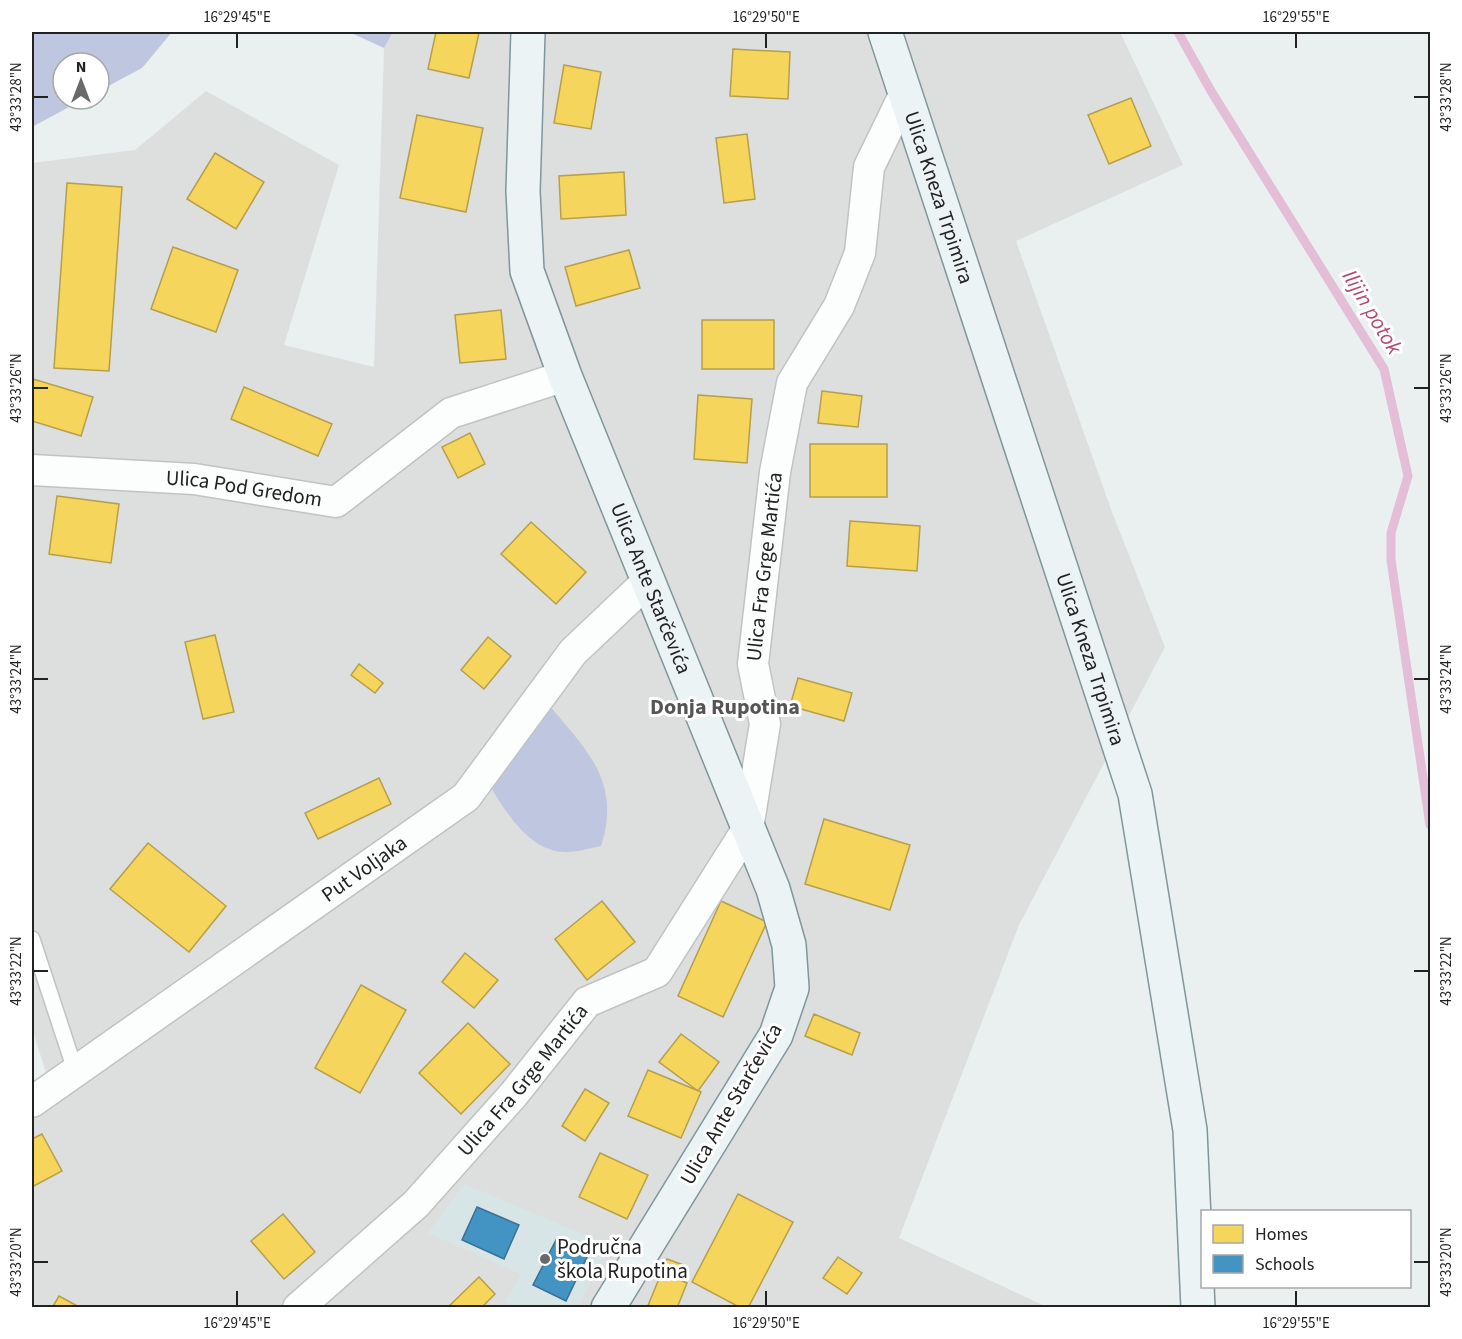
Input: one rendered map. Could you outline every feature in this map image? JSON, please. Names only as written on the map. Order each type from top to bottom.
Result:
[{"type":"street","name":"Ulica Ante Starčevića","points":[[528,32],[523,191],[527,271],[565,376],[773,889],[789,945],[792,988],[776,1035],[608,1308]]},
{"type":"street","name":"Ulica Kneza Trpimira","points":[[885,32],[1135,794],[1190,1130],[1198,1308]]},
{"type":"street","name":"Ulica Fra Grge Martića","points":[[298,1308],[416,1203],[514,1094],[586,1002],[657,972],[748,828],[765,724],[753,664],[775,472],[792,383],[839,306],[860,253],[869,167],[905,93]]},
{"type":"street","name":"Ulica Pod Gredom","points":[[32,470],[194,479],[336,502],[451,413],[565,376]]},
{"type":"street","name":"Put Voljaka","points":[[32,1102],[466,797],[573,652],[649,580]]},
{"type":"lane","points":[[32,939],[76,1073]]},
{"type":"shaded area","points":[[32,32],[172,32],[142,68],[111,85],[111,51],[51,51],[51,111],[62,111],[32,127]]},
{"type":"shaded area","points":[[349,32],[393,32],[384,48]]},
{"type":"shaded area","points":[[393,32],[1120,32],[1183,165],[1016,241],[1112,512],[1165,647],[1019,925],[899,1238],[1047,1307],[32,1307],[32,1083],[47,1076],[32,1028],[32,163],[135,150],[206,91],[339,165],[284,345],[374,367],[384,48]]},
{"type":"shaded area","points":[[548,704],[575,736],[597,768],[607,803],[601,846],[568,852],[554,851],[541,846],[529,837],[509,815],[486,779]]},
{"type":"shaded area","name":"Područna škola Rupotina","points":[[464,1184],[609,1245],[578,1307],[521,1307],[505,1302],[521,1274],[428,1233]]},
{"type":"building: Homes","points":[[436,32],[479,33],[469,78],[428,69]]},
{"type":"building: Homes","points":[[733,49],[790,52],[788,99],[730,96]]},
{"type":"building: Homes","points":[[564,65],[601,72],[591,129],[554,123]]},
{"type":"building: Homes","points":[[1131,98],[1151,146],[1109,164],[1088,115]]},
{"type":"building: Homes","points":[[417,115],[483,128],[466,212],[400,198]]},
{"type":"building: Homes","points":[[747,134],[755,199],[724,203],[716,138]]},
{"type":"building: Homes","points":[[215,153],[264,182],[236,229],[187,199]]},
{"type":"building: Homes","points":[[624,172],[626,215],[561,219],[559,176]]},
{"type":"building: Homes","points":[[67,183],[122,187],[109,371],[54,368]]},
{"type":"building: Homes","points":[[173,247],[238,270],[216,332],[151,309]]},
{"type":"building: Homes","points":[[629,250],[640,288],[576,306],[565,267]]},
{"type":"building: Homes","points":[[501,310],[506,359],[460,363],[455,315]]},
{"type":"building: Homes","points":[[702,320],[774,320],[774,369],[702,369]]},
{"type":"building: Homes","points":[[33,379],[93,397],[81,436],[32,421]]},
{"type":"building: Homes","points":[[244,387],[332,424],[318,456],[231,419]]},
{"type":"building: Homes","points":[[822,391],[862,396],[858,427],[818,423]]},
{"type":"building: Homes","points":[[698,395],[752,399],[747,463],[694,459]]},
{"type":"building: Homes","points":[[470,433],[485,464],[458,478],[442,447]]},
{"type":"building: Homes","points":[[810,444],[887,444],[887,497],[810,497]]},
{"type":"building: Homes","points":[[57,496],[119,504],[111,563],[49,554]]},
{"type":"building: Homes","points":[[850,521],[920,526],[917,571],[847,566]]},
{"type":"building: Homes","points":[[531,522],[586,572],[556,604],[501,554]]},
{"type":"building: Homes","points":[[215,635],[234,712],[203,719],[185,642]]},
{"type":"building: Homes","points":[[488,637],[511,656],[484,689],[461,670]]},
{"type":"building: Homes","points":[[359,664],[383,683],[375,693],[351,675]]},
{"type":"building: Homes","points":[[798,678],[852,693],[844,721],[790,706]]},
{"type":"building: Homes","points":[[379,778],[391,804],[318,839],[305,813]]},
{"type":"building: Homes","points":[[824,819],[910,845],[890,910],[805,884]]},
{"type":"building: Homes","points":[[148,843],[226,906],[189,952],[110,889]]},
{"type":"building: Homes","points":[[602,901],[635,942],[587,980],[555,939]]},
{"type":"building: Homes","points":[[721,901],[767,922],[723,1017],[678,996]]},
{"type":"building: Homes","points":[[465,953],[498,980],[474,1008],[442,982]]},
{"type":"building: Homes","points":[[361,985],[406,1010],[360,1093],[315,1068]]},
{"type":"building: Homes","points":[[814,1014],[860,1033],[852,1055],[805,1036]]},
{"type":"building: Homes","points":[[468,1023],[510,1064],[461,1114],[419,1073]]},
{"type":"building: Homes","points":[[681,1034],[719,1062],[698,1091],[659,1062]]},
{"type":"building: Homes","points":[[648,1070],[701,1092],[681,1138],[628,1116]]},
{"type":"building: Homes","points":[[585,1089],[609,1103],[585,1141],[562,1126]]},
{"type":"building: Homes","points":[[42,1134],[62,1171],[32,1187],[32,1139]]},
{"type":"building: Homes","points":[[600,1153],[648,1175],[627,1219],[579,1197]]},
{"type":"building: Homes","points":[[738,1194],[793,1222],[748,1308],[741,1308],[692,1282]]},
{"type":"building: Homes","points":[[283,1214],[315,1252],[284,1279],[251,1241]]},
{"type":"building: Homes","points":[[838,1257],[862,1273],[847,1294],[823,1278]]},
{"type":"building: Homes","points":[[667,1259],[686,1266],[680,1280],[687,1283],[677,1308],[647,1308]]},
{"type":"building: Homes","points":[[479,1277],[495,1294],[481,1308],[447,1308]]},
{"type":"building: Homes","points":[[59,1296],[81,1308],[52,1308]]},
{"type":"building: Schools","points":[[477,1207],[519,1225],[504,1259],[462,1240]]},
{"type":"building: Schools","points":[[557,1238],[589,1253],[566,1301],[533,1285]]},
{"type":"waterway","name":"Ilijin potok","points":[[1178,32],[1211,91],[1384,369],[1408,476],[1391,533],[1391,560],[1430,825]]},
{"type":"place","name":"Područna škola Rupotina","points":[[545,1259]]},
{"type":"district","name":"Donja Rupotina","points":[[725,707]]}]
